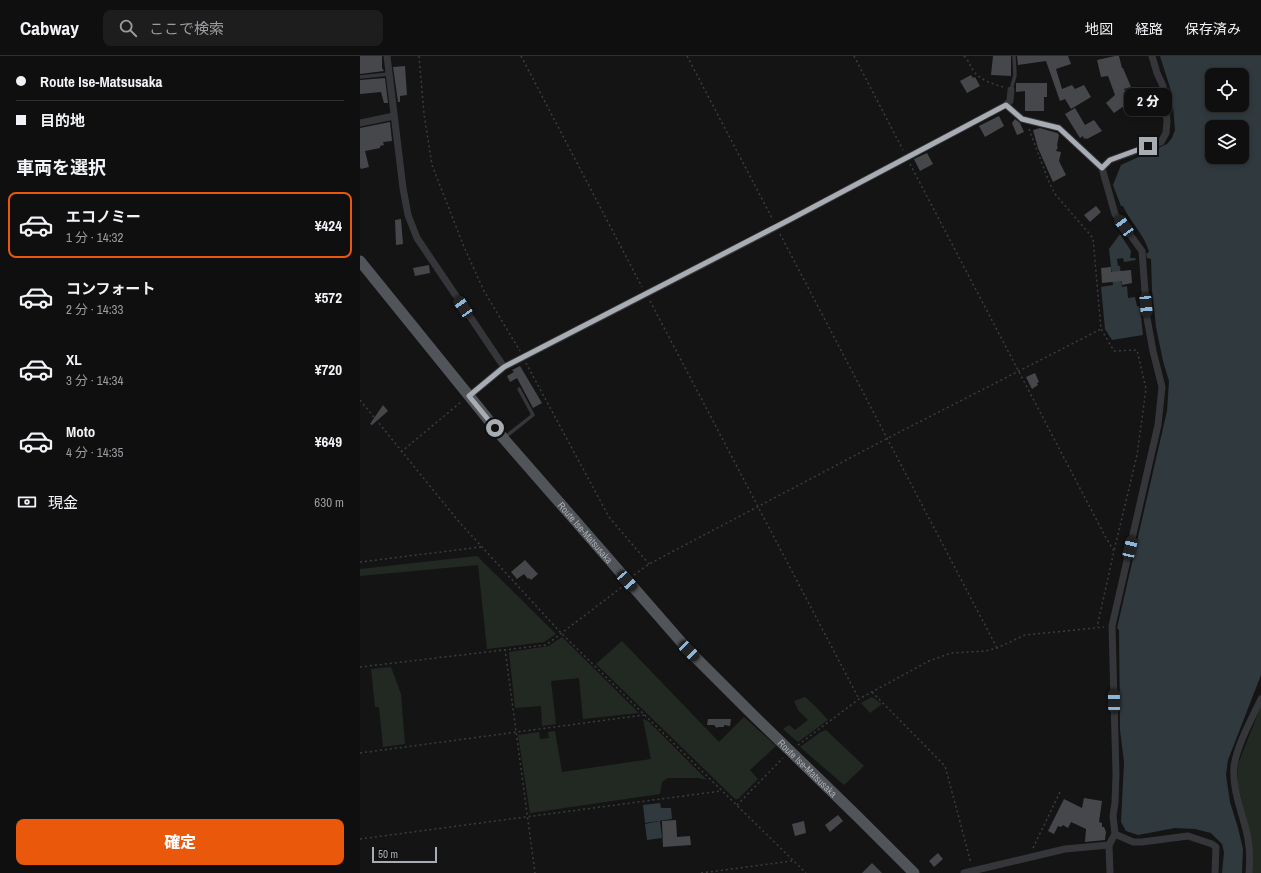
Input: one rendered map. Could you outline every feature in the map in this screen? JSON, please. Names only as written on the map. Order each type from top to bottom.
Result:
[{"type":"main road","name":"Route Ise-Matsusaka","points":[[360,261],[504,439],[694,656],[914,873]]},
{"type":"street","points":[[387,56],[408,215],[417,238],[504,367]]},
{"type":"street","points":[[1102,168],[1110,160],[1161,142],[1166,133],[1167,121],[1163,86],[1152,56]]},
{"type":"street","points":[[469,396],[504,367],[1006,105],[1010,101],[1011,90]]},
{"type":"street","points":[[1006,105],[1022,119],[1059,128],[1102,168],[1115,214],[1142,250],[1148,318],[1153,351],[1162,387],[1158,425],[1112,626],[1116,774],[1113,816],[1116,834],[1109,845],[1110,873]]},
{"type":"street","points":[[360,123],[394,116]]},
{"type":"street","points":[[1249,873],[1249,840],[1238,802],[1234,777],[1234,766],[1238,750],[1261,699]]},
{"type":"street","points":[[1116,834],[1132,842],[1188,836],[1207,842],[1216,847],[1215,873]]},
{"type":"street","points":[[964,873],[1065,849],[1109,845]]},
{"type":"lane","points":[[1011,90],[1015,75],[1014,56]]},
{"type":"lane","points":[[360,77],[389,74]]},
{"type":"lane","points":[[504,439],[533,415],[519,389]]},
{"type":"path","points":[[419,56],[424,114],[432,165],[464,247],[484,291],[523,357],[609,517],[649,564]]},
{"type":"path","points":[[521,56],[859,699],[929,661],[951,653],[986,651],[997,648],[1025,635],[1097,627],[1137,455],[1146,390],[1136,350],[1114,351],[1101,329],[1093,238],[1055,194],[1025,120]]},
{"type":"path","points":[[687,56],[997,648]]},
{"type":"path","points":[[854,56],[1018,371],[1114,551]]},
{"type":"path","points":[[964,56],[968,59],[973,70],[980,78],[1011,90]]},
{"type":"path","points":[[360,667],[546,645],[622,587],[627,581],[649,564],[888,438],[1101,329]]},
{"type":"path","points":[[401,452],[469,396]]},
{"type":"path","points":[[360,400],[460,523],[561,633],[806,873]]},
{"type":"path","points":[[360,562],[482,547]]},
{"type":"path","points":[[506,649],[535,873]]},
{"type":"path","points":[[872,692],[944,766],[973,871]]},
{"type":"path","points":[[360,753],[645,715]]},
{"type":"path","points":[[1030,858],[1031,852],[1061,790]]},
{"type":"path","points":[[360,839],[722,791]]},
{"type":"path","points":[[701,873],[793,861]]},
{"type":"shaded area","points":[[1160,56],[1261,56],[1261,675],[1228,760],[1226,775],[1230,802],[1243,849],[1242,873],[1222,873],[1224,852],[1222,844],[1211,833],[1195,829],[1175,828],[1138,835],[1126,831],[1121,822],[1124,762],[1120,730],[1119,630],[1117,628],[1167,411],[1169,381],[1156,327],[1152,290],[1151,259],[1147,258],[1146,254],[1149,252],[1141,234],[1129,218],[1123,206],[1121,206],[1113,185],[1121,165],[1167,144],[1172,138],[1175,130],[1172,94]]},
{"type":"shaded area","points":[[1120,234],[1131,251],[1130,258],[1135,258],[1136,260],[1124,262],[1123,258],[1117,259],[1118,266],[1120,266],[1122,287],[1127,286],[1128,298],[1135,297],[1137,306],[1140,307],[1143,335],[1112,340],[1105,329],[1101,287],[1113,285],[1109,249]]},
{"type":"shaded area","points":[[477,556],[556,634],[544,642],[487,649],[478,565],[360,576],[360,569]]},
{"type":"shaded area","points":[[562,637],[639,713],[583,719],[579,678],[551,681],[556,724],[542,726],[541,706],[515,708],[509,652],[549,646]]},
{"type":"shaded area","points":[[622,641],[719,742],[744,717],[776,746],[750,770],[758,779],[738,799],[735,799],[596,664]]},
{"type":"shaded area","points":[[391,667],[401,694],[405,744],[383,747],[379,707],[375,707],[371,669]]},
{"type":"shaded area","points":[[805,697],[828,720],[798,742],[783,729],[789,725],[795,730],[808,720],[798,710],[794,701]]},
{"type":"shaded area","points":[[872,697],[882,704],[870,713],[861,703]]},
{"type":"shaded area","points":[[1261,706],[1261,873],[1252,873],[1251,840],[1238,786],[1238,764]]},
{"type":"shaded area","points":[[643,719],[648,721],[707,780],[698,778],[668,778],[662,782],[660,794],[530,813],[518,735],[539,732],[540,739],[549,738],[548,732],[555,731],[562,772],[651,759]]},
{"type":"shaded area","points":[[826,730],[864,766],[844,785],[800,747]]},
{"type":"shaded area","points":[[660,803],[661,808],[671,808],[672,819],[645,823],[643,805]]},
{"type":"shaded area","points":[[660,821],[662,838],[647,840],[645,824]]},
{"type":"building","points":[[360,56],[382,56],[382,68],[384,71],[360,74]]},
{"type":"building","points":[[993,56],[1011,56],[1011,76],[991,75]]},
{"type":"building","points":[[1017,56],[1068,56],[1071,64],[1056,69],[1062,89],[1072,85],[1075,89],[1084,85],[1091,97],[1071,109],[1065,99],[1060,101],[1046,61],[1018,65]]},
{"type":"building","points":[[1119,56],[1122,68],[1131,87],[1124,89],[1131,101],[1114,113],[1106,103],[1115,95],[1108,76],[1101,77],[1097,60]]},
{"type":"building","points":[[405,66],[407,95],[400,96],[400,102],[398,102],[393,67]]},
{"type":"building","points":[[971,75],[973,78],[975,77],[980,86],[967,93],[960,81]]},
{"type":"building","points":[[385,78],[388,103],[384,103],[381,92],[360,94],[360,80]]},
{"type":"building","points":[[1016,83],[1047,83],[1047,97],[1044,97],[1044,111],[1025,111],[1025,91],[1016,92]]},
{"type":"building","points":[[1075,108],[1085,125],[1094,120],[1102,131],[1087,139],[1084,139],[1083,136],[1080,138],[1065,114]]},
{"type":"building","points":[[999,116],[1004,126],[985,137],[979,126]]},
{"type":"building","points":[[1015,119],[1020,123],[1024,132],[1017,135],[1012,123]]},
{"type":"building","points":[[390,122],[392,141],[383,142],[384,145],[380,146],[380,148],[365,151],[369,167],[361,169],[360,128]]},
{"type":"building","points":[[1040,128],[1059,135],[1058,147],[1056,151],[1061,152],[1059,161],[1066,175],[1053,182],[1038,148],[1033,130]]},
{"type":"building","points":[[927,153],[933,164],[920,171],[914,159]]},
{"type":"building","points":[[1096,206],[1101,212],[1090,222],[1084,215]]},
{"type":"building","points":[[401,219],[403,244],[396,245],[395,220]]},
{"type":"building","points":[[429,265],[430,273],[415,276],[413,268]]},
{"type":"building","points":[[1111,267],[1111,272],[1131,270],[1132,283],[1122,285],[1122,281],[1102,283],[1101,268]]},
{"type":"building","points":[[520,366],[542,403],[533,408],[517,378],[510,382],[507,376],[514,372],[512,370]]},
{"type":"building","points":[[1035,373],[1039,382],[1037,383],[1038,385],[1032,389],[1026,377]]},
{"type":"building","points":[[383,405],[388,411],[372,425],[370,424]]},
{"type":"building","points":[[525,560],[538,574],[531,580],[524,574],[517,579],[511,572]]},
{"type":"building","points":[[708,719],[731,719],[730,726],[724,725],[724,727],[717,728],[714,725],[707,725]]},
{"type":"building","points":[[1084,798],[1102,801],[1099,822],[1102,823],[1102,827],[1104,827],[1106,832],[1105,840],[1085,842],[1086,829],[1071,822],[1068,828],[1063,825],[1061,827],[1058,826],[1054,834],[1048,831],[1064,799],[1082,808]]},
{"type":"building","points":[[838,815],[843,821],[830,832],[825,825]]},
{"type":"building","points":[[676,820],[677,837],[690,836],[691,845],[663,847],[662,821]]},
{"type":"building","points":[[804,821],[806,833],[795,836],[792,824]]},
{"type":"building","points":[[938,853],[943,859],[934,867],[929,861]]},
{"type":"building","points":[[872,863],[882,873],[862,873]]},
{"type":"route","points":[[495,428],[469,396],[504,367],[789,220],[1006,105],[1022,119],[1059,128],[1102,168],[1110,160],[1148,146]]}]
